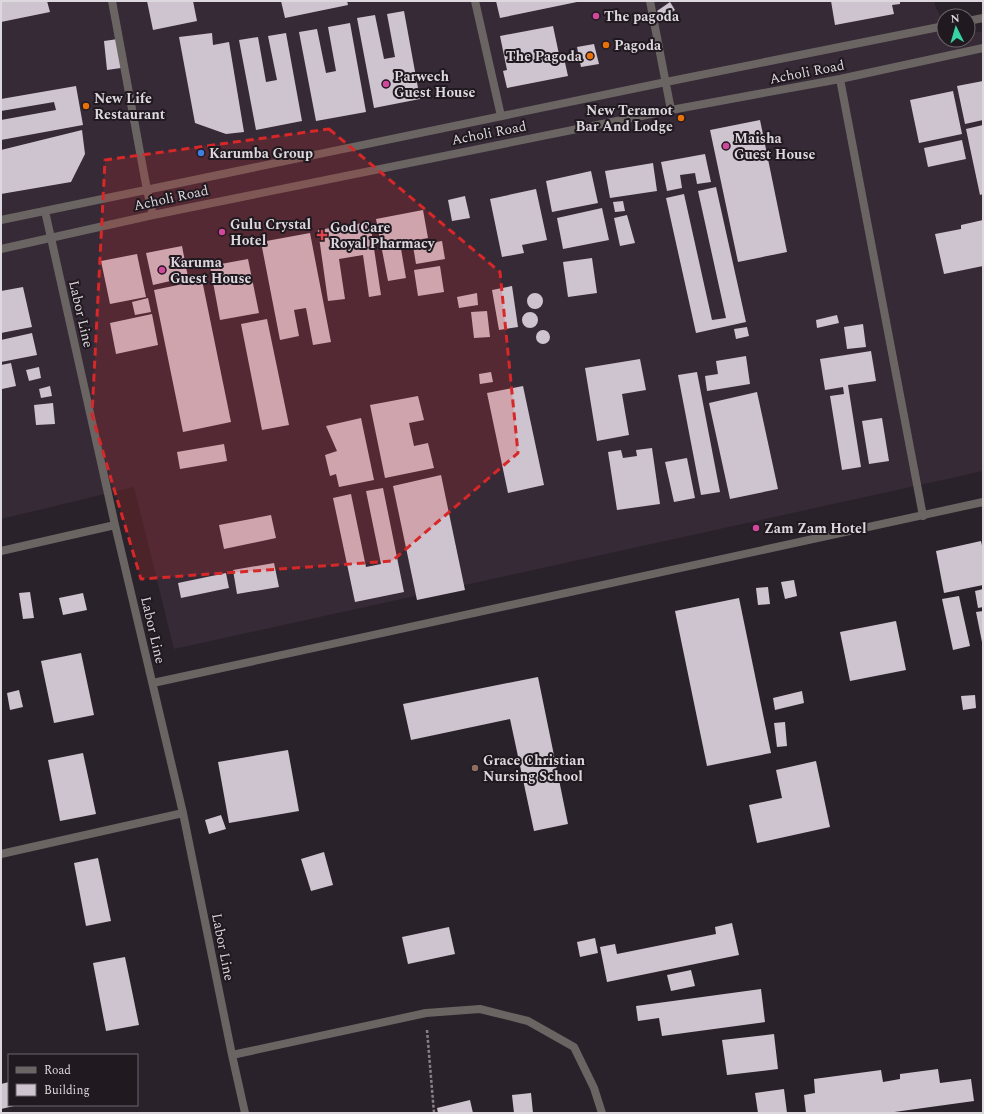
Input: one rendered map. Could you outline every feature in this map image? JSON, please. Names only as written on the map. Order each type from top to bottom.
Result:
[{"type":"street","points":[[112,1],[153,215]]},
{"type":"street","points":[[475,1],[501,116]]},
{"type":"street","points":[[650,1],[671,110]]},
{"type":"street","name":"Acholi Road","points":[[1,220],[936,28]]},
{"type":"street","name":"Acholi Road","points":[[1,249],[153,215],[671,110],[840,79],[983,48]]},
{"type":"street","points":[[840,79],[923,516]]},
{"type":"street","name":"Labor Line","points":[[45,211],[115,525],[183,813],[232,1055],[246,1113]]},
{"type":"street","points":[[152,683],[983,502]]},
{"type":"street","points":[[1,551],[115,525]]},
{"type":"street","points":[[1,854],[183,813]]},
{"type":"street","points":[[232,1055],[426,1013],[480,1009],[528,1021],[574,1047],[594,1088],[602,1113]]},
{"type":"path","points":[[426,1013],[434,1113]]},
{"type":"highlighted area","points":[[329,129],[500,272],[518,453],[392,561],[141,579],[92,415],[105,160]]},
{"type":"shaded area","points":[[1,1],[934,1],[936,8],[936,48],[976,48],[976,32],[983,31],[983,471],[174,649],[134,487],[1,519]]},
{"type":"building","points":[[1,1],[47,1],[50,12],[1,22]]},
{"type":"building","points":[[147,1],[193,1],[197,21],[153,30]]},
{"type":"building","points":[[281,1],[347,1],[348,5],[285,18]]},
{"type":"building","points":[[496,1],[577,1],[577,2],[500,18]]},
{"type":"building","points":[[831,1],[900,1],[900,4],[892,5],[894,14],[835,25]]},
{"type":"building","points":[[670,2],[675,10],[663,19],[657,11]]},
{"type":"building","points":[[404,11],[420,99],[374,108],[357,18],[375,15],[384,59],[395,57],[387,14]]},
{"type":"building","points":[[350,23],[366,112],[316,121],[299,32],[317,29],[326,73],[336,71],[328,27]]},
{"type":"building","points":[[553,26],[560,59],[564,58],[568,76],[507,88],[503,71],[507,70],[500,36]]},
{"type":"building","points":[[212,33],[213,45],[229,42],[244,132],[226,134],[195,123],[179,37]]},
{"type":"building","points":[[286,33],[302,121],[256,130],[239,40],[258,37],[266,82],[277,80],[268,36]]},
{"type":"building","points":[[118,39],[121,68],[107,70],[104,41]]},
{"type":"building","points":[[594,44],[599,64],[581,67],[577,47]]},
{"type":"building","points":[[983,81],[983,120],[965,124],[957,86]]},
{"type":"building","points":[[76,86],[83,125],[1,140],[1,120],[56,110],[54,102],[1,111],[1,99]]},
{"type":"building","points":[[953,91],[962,134],[919,143],[910,100]]},
{"type":"building","points":[[760,120],[787,252],[738,262],[710,130]]},
{"type":"building","points":[[983,125],[983,194],[980,195],[966,129]]},
{"type":"building","points":[[82,130],[85,154],[71,182],[1,194],[1,150]]},
{"type":"building","points":[[962,140],[966,159],[928,167],[924,148]]},
{"type":"building","points":[[705,154],[711,182],[697,184],[695,173],[680,175],[682,188],[667,191],[661,162]]},
{"type":"building","points":[[653,163],[657,191],[610,198],[605,171]]},
{"type":"building","points":[[591,171],[598,203],[552,212],[546,181]]},
{"type":"building","points":[[716,187],[746,322],[696,333],[666,198],[684,194],[712,320],[726,318],[698,191]]},
{"type":"building","points":[[536,189],[547,240],[522,245],[524,253],[502,257],[490,199]]},
{"type":"building","points":[[465,196],[470,218],[452,221],[448,200]]},
{"type":"building","points":[[623,201],[625,211],[615,212],[613,202]]},
{"type":"building","points":[[602,208],[609,240],[563,249],[557,218]]},
{"type":"building","points":[[423,210],[428,238],[400,243],[406,278],[388,281],[376,219]]},
{"type":"building","points":[[627,215],[635,243],[620,246],[614,218]]},
{"type":"building","points":[[983,220],[983,266],[944,274],[935,234],[961,229],[961,225]]},
{"type":"building","points":[[370,222],[381,295],[369,297],[363,255],[339,259],[345,299],[328,301],[318,230]]},
{"type":"building","points":[[310,233],[331,342],[313,345],[306,308],[294,310],[299,336],[280,340],[261,242]]},
{"type":"building","points":[[442,241],[445,259],[416,264],[413,246]]},
{"type":"building","points":[[182,246],[188,277],[153,285],[146,253]]},
{"type":"building","points":[[137,254],[146,297],[110,304],[101,261]]},
{"type":"building","points":[[592,258],[597,293],[568,297],[563,262]]},
{"type":"building","points":[[248,259],[259,313],[220,320],[210,266]]},
{"type":"building","points":[[440,266],[444,292],[418,296],[414,270]]},
{"type":"building","points":[[202,280],[231,422],[183,432],[154,290]]},
{"type":"building","points":[[512,286],[518,327],[499,330],[492,290]]},
{"type":"building","points":[[23,287],[32,327],[1,333],[1,291]]},
{"type":"building","points":[[477,293],[478,305],[459,308],[457,297]]},
{"type":"building","points":[[535,293],[541,295],[543,301],[541,307],[535,309],[529,307],[527,301],[529,295]]},
{"type":"building","points":[[148,298],[151,312],[135,315],[132,302]]},
{"type":"building","points":[[487,311],[490,337],[474,338],[471,312]]},
{"type":"building","points":[[530,312],[537,317],[538,320],[533,327],[530,328],[523,323],[522,320],[527,313]]},
{"type":"building","points":[[152,314],[158,345],[116,354],[110,323]]},
{"type":"building","points":[[837,315],[839,323],[817,328],[816,320]]},
{"type":"building","points":[[267,319],[289,425],[262,430],[241,324]]},
{"type":"building","points":[[863,324],[866,347],[847,349],[844,327]]},
{"type":"building","points":[[747,327],[749,336],[736,339],[734,329]]},
{"type":"building","points":[[540,330],[546,330],[550,334],[550,340],[546,344],[540,344],[536,340],[536,334]]},
{"type":"building","points":[[32,333],[37,355],[1,362],[1,340]]},
{"type":"building","points":[[871,351],[876,381],[848,385],[861,467],[842,470],[830,396],[844,394],[843,387],[825,390],[820,359]]},
{"type":"building","points":[[746,356],[750,384],[707,391],[705,376],[718,374],[716,361]]},
{"type":"building","points":[[640,359],[646,390],[622,394],[629,435],[597,441],[585,368]]},
{"type":"building","points":[[11,363],[16,386],[2,389],[1,365]]},
{"type":"building","points":[[39,367],[41,378],[29,381],[26,370]]},
{"type":"building","points":[[491,372],[493,382],[480,384],[479,374]]},
{"type":"building","points":[[697,372],[720,492],[701,495],[678,375]]},
{"type":"building","points":[[50,386],[52,396],[41,398],[39,389]]},
{"type":"building","points":[[523,386],[544,485],[508,493],[487,393]]},
{"type":"building","points":[[757,392],[778,489],[730,499],[709,403]]},
{"type":"building","points":[[418,396],[424,420],[409,423],[414,446],[428,443],[434,468],[385,478],[370,405]]},
{"type":"building","points":[[53,403],[55,424],[36,425],[34,405]]},
{"type":"building","points":[[361,418],[374,480],[339,487],[336,474],[330,476],[325,455],[337,451],[326,426]]},
{"type":"building","points":[[882,418],[889,461],[869,464],[862,421]]},
{"type":"building","points":[[224,444],[227,461],[180,469],[177,452]]},
{"type":"building","points":[[652,448],[660,504],[617,510],[608,452],[621,450],[623,458],[637,456],[636,450]]},
{"type":"building","points":[[687,458],[695,498],[674,502],[665,462]]},
{"type":"building","points":[[441,475],[465,590],[417,600],[393,486]]},
{"type":"building","points":[[383,488],[404,592],[355,602],[333,498],[351,494],[366,567],[381,564],[366,491]]},
{"type":"building","points":[[271,515],[276,538],[224,549],[219,525]]},
{"type":"building","points":[[981,541],[983,550],[983,585],[944,593],[936,551]]},
{"type":"building","points":[[274,563],[279,587],[237,594],[233,570]]},
{"type":"building","points":[[226,573],[229,588],[181,598],[178,583]]},
{"type":"building","points":[[794,580],[797,596],[785,599],[781,582]]},
{"type":"building","points":[[768,587],[770,604],[758,605],[756,588]]},
{"type":"building","points":[[983,589],[983,607],[978,608],[975,591]]},
{"type":"building","points":[[30,592],[34,618],[23,619],[19,593]]},
{"type":"building","points":[[83,593],[87,610],[63,615],[59,598]]},
{"type":"building","points":[[959,596],[970,646],[953,650],[942,599]]},
{"type":"building","points":[[739,598],[771,753],[707,766],[675,611]]},
{"type":"building","points":[[983,611],[983,642],[982,642],[976,612]]},
{"type":"building","points":[[896,621],[906,670],[850,681],[840,632]]},
{"type":"building","points":[[81,653],[94,715],[54,723],[41,661]]},
{"type":"building","points":[[538,677],[568,824],[534,831],[510,719],[411,740],[403,704]]},
{"type":"building","points":[[19,690],[23,707],[10,710],[7,693]]},
{"type":"building","points":[[802,691],[804,703],[775,710],[773,698]]},
{"type":"building","points":[[975,695],[976,708],[963,710],[961,696]]},
{"type":"building","points":[[785,722],[787,746],[777,747],[774,723]]},
{"type":"building","points":[[288,750],[299,811],[229,823],[218,762]]},
{"type":"building","points":[[83,753],[96,814],[60,821],[48,760]]},
{"type":"building","points":[[816,761],[830,827],[757,843],[749,805],[782,798],[776,770]]},
{"type":"building","points":[[221,815],[226,829],[209,834],[205,820]]},
{"type":"building","points":[[324,852],[333,885],[311,891],[301,859]]},
{"type":"building","points":[[98,858],[111,921],[86,926],[74,863]]},
{"type":"building","points":[[732,923],[739,955],[607,982],[600,947],[615,944],[617,954],[716,934],[715,927]]},
{"type":"building","points":[[449,927],[455,954],[408,964],[402,937]]},
{"type":"building","points":[[595,938],[598,953],[580,957],[577,942]]},
{"type":"building","points":[[125,957],[139,1025],[106,1031],[93,963]]},
{"type":"building","points":[[691,970],[695,986],[671,991],[667,975]]},
{"type":"building","points":[[761,989],[765,1022],[662,1036],[659,1018],[638,1021],[636,1006]]},
{"type":"building","points":[[774,1034],[778,1069],[727,1075],[722,1040]]},
{"type":"building","points":[[938,1069],[940,1083],[971,1079],[974,1101],[887,1113],[806,1113],[804,1095],[815,1093],[814,1079],[881,1070],[883,1082],[900,1079],[900,1074]]},
{"type":"building","points":[[8,1082],[8,1106],[14,1106],[1,1109],[1,1084]]},
{"type":"building","points":[[784,1089],[787,1113],[758,1113],[755,1093]]},
{"type":"building","points":[[531,1093],[533,1113],[514,1113],[512,1095]]},
{"type":"building","points":[[470,1100],[473,1113],[438,1113],[437,1108]]},
{"type":"place","name":"The pagoda","points":[[596,16]]},
{"type":"place","name":"Pagoda","points":[[606,45]]},
{"type":"place","name":"The Pagoda","points":[[590,56]]},
{"type":"place","name":"Parwech Guest House","points":[[386,84]]},
{"type":"place","name":"New Life Restaurant","points":[[86,106]]},
{"type":"place","name":"New Teramot Bar And Lodge","points":[[681,118]]},
{"type":"place","name":"Maisha Guest House","points":[[726,146]]},
{"type":"place","name":"Karumba Group","points":[[201,153]]},
{"type":"place","name":"Gulu Crystal Hotel","points":[[222,232]]},
{"type":"place","name":"God Care Royal Pharmacy","points":[[322,235]]},
{"type":"place","name":"Karuma Guest House","points":[[162,270]]},
{"type":"place","name":"Zam Zam Hotel","points":[[756,528]]},
{"type":"place","name":"Grace Christian Nursing School","points":[[475,768]]}]
